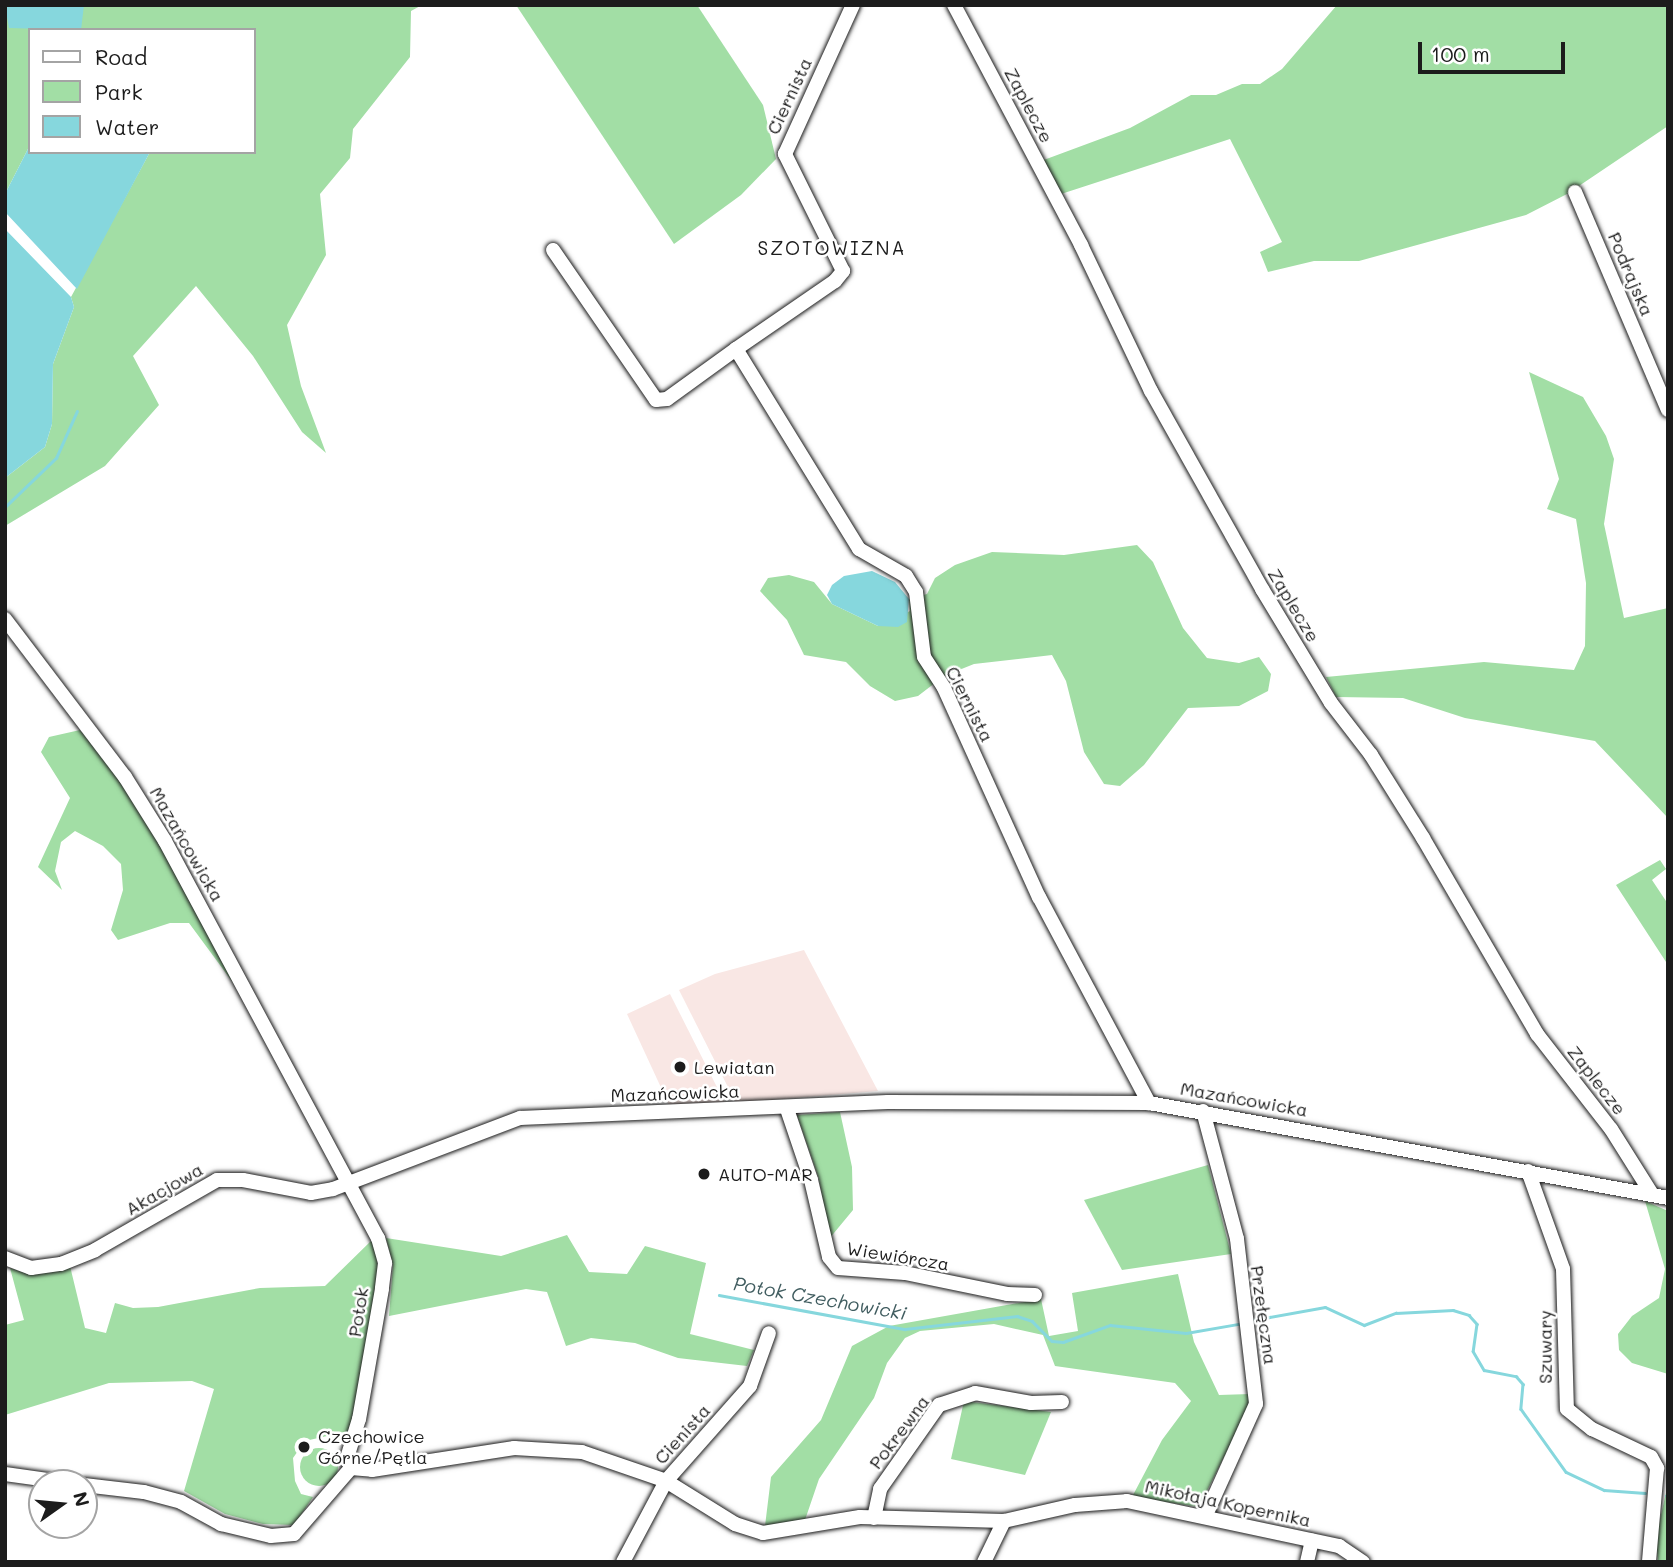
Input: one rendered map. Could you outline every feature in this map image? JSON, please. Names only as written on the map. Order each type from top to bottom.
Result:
[{"type":"street","name":"Ciernista","points":[[553,250],[656,400],[667,399],[835,281],[843,271],[785,154],[853,5]]},
{"type":"street","name":"Zaplecze","points":[[954,5],[1081,245],[1151,391],[1262,589],[1331,703],[1371,755],[1423,838],[1537,1034],[1611,1129],[1652,1194]]},
{"type":"street","name":"Podrajska","points":[[1575,192],[1668,410]]},
{"type":"street","name":"Ciernista","points":[[736,349],[859,549],[906,576],[916,592],[924,657],[944,688],[1039,897],[1149,1103]]},
{"type":"street","name":"Mazańcowicka","points":[[5,619],[125,777],[166,841],[349,1184],[520,1118],[888,1102],[1149,1103],[1668,1198]]},
{"type":"street","name":"Wiewiórcza","points":[[787,1108],[811,1180],[829,1257],[838,1268],[905,1273],[964,1287],[1035,1295]]},
{"type":"street","name":"Przełęczna","points":[[1203,1111],[1237,1239],[1256,1404],[1205,1517]]},
{"type":"street","name":"Szuwary","points":[[1528,1171],[1563,1269],[1567,1409],[1592,1429],[1651,1457],[1657,1468],[1649,1562]]},
{"type":"street","name":"Akacjowa","points":[[5,1258],[31,1268],[61,1264],[95,1250],[216,1180],[243,1180],[311,1193],[349,1184]]},
{"type":"street","name":"Potok","points":[[349,1184],[378,1238],[384,1263],[359,1419],[348,1451],[351,1468]]},
{"type":"street","name":"Cienista","points":[[623,1562],[666,1481],[750,1386],[769,1333]]},
{"type":"street","name":"Pokrewna","points":[[874,1518],[880,1489],[939,1405],[975,1393],[1031,1403],[1062,1402]]},
{"type":"street","name":"Mikołaja Kopernika","points":[[351,1468],[372,1470],[455,1455],[549,1448],[628,1465],[666,1481],[735,1524],[763,1534],[874,1518],[1004,1521],[1107,1501],[1151,1504],[1339,1546],[1363,1562]]},
{"type":"street","points":[[98,1487],[144,1492],[181,1502],[221,1524],[271,1536],[294,1534],[310,1519],[327,1491],[351,1468]]},
{"type":"street","points":[[5,1474],[28,1477]]},
{"type":"street","points":[[984,1562],[1004,1521]]},
{"type":"street","points":[[1307,1562],[1312,1541]]},
{"type":"shaded area","points":[[804,950],[878,1091],[736,1103],[679,990],[715,974]]},
{"type":"shaded area","points":[[670,994],[725,1103],[670,1107],[627,1014]]},
{"type":"green space","points":[[5,5],[422,5],[411,11],[410,57],[353,129],[350,158],[320,194],[326,255],[287,325],[301,386],[326,453],[302,432],[253,356],[196,286],[133,356],[159,405],[105,466],[5,526],[5,478],[45,447],[52,424],[53,364],[74,307],[71,297],[149,154],[256,154],[256,28],[28,28],[28,149],[5,194]]},
{"type":"green space","points":[[516,5],[697,5],[763,105],[776,159],[741,195],[674,244]]},
{"type":"green space","points":[[1337,5],[1668,5],[1668,126],[1567,194],[1526,215],[1359,261],[1314,261],[1268,272],[1260,252],[1282,242],[1230,139],[1058,195],[1041,161],[1130,128],[1191,95],[1216,95],[1242,84],[1260,84],[1282,69]]},
{"type":"green space","points":[[1529,372],[1583,397],[1606,436],[1614,459],[1604,524],[1624,618],[1668,608],[1668,818],[1595,741],[1465,718],[1403,698],[1336,697],[1326,677],[1484,662],[1574,670],[1585,646],[1586,583],[1576,519],[1547,509],[1559,479]]},
{"type":"green space","points":[[1137,545],[1153,562],[1183,628],[1207,658],[1239,663],[1259,657],[1271,674],[1268,691],[1239,706],[1188,708],[1144,765],[1120,786],[1104,784],[1084,752],[1066,681],[1052,655],[974,664],[944,676],[918,696],[895,701],[870,686],[846,662],[804,655],[787,620],[760,591],[768,578],[789,575],[814,582],[832,604],[878,626],[910,611],[909,599],[927,594],[935,578],[955,565],[992,552],[1064,555]]},
{"type":"green space","points":[[80,730],[121,780],[162,845],[242,995],[189,923],[170,923],[118,940],[111,930],[123,890],[121,864],[103,846],[75,831],[61,842],[55,871],[62,890],[38,867],[70,798],[41,752],[49,737]]},
{"type":"green space","points":[[1660,860],[1666,869],[1652,880],[1668,904],[1668,965],[1616,885]]},
{"type":"green space","points":[[840,1112],[852,1167],[853,1210],[829,1239],[819,1179],[797,1115]]},
{"type":"green space","points":[[1208,1165],[1231,1254],[1122,1270],[1084,1200]]},
{"type":"green space","points":[[1645,1201],[1668,1211],[1668,1374],[1632,1363],[1619,1350],[1618,1334],[1632,1316],[1659,1298],[1665,1269]]},
{"type":"green space","points":[[567,1235],[589,1272],[627,1274],[645,1246],[706,1263],[690,1334],[754,1350],[747,1366],[678,1358],[635,1343],[591,1338],[566,1346],[547,1292],[526,1289],[389,1316],[393,1265],[386,1238],[501,1256]]},
{"type":"green space","points":[[373,1239],[378,1267],[360,1392],[345,1442],[327,1436],[305,1441],[293,1458],[295,1481],[301,1494],[313,1497],[294,1525],[263,1524],[225,1514],[184,1491],[214,1389],[192,1381],[109,1383],[5,1415],[5,1325],[24,1320],[10,1268],[32,1275],[70,1266],[85,1328],[106,1333],[115,1303],[133,1308],[158,1307],[260,1288],[325,1286]]},
{"type":"green space","points":[[1178,1274],[1194,1342],[1219,1395],[1250,1394],[1247,1411],[1199,1507],[1132,1497],[1162,1440],[1191,1401],[1175,1383],[1055,1366],[1043,1335],[994,1324],[920,1331],[905,1338],[887,1363],[874,1398],[819,1479],[805,1520],[765,1526],[771,1477],[821,1420],[852,1346],[889,1326],[1041,1299],[1049,1336],[1078,1331],[1072,1293]]},
{"type":"green space","points":[[964,1401],[1051,1412],[1025,1475],[951,1459]]},
{"type":"green space","points":[[319,1448],[333,1453],[338,1467],[333,1481],[319,1486],[305,1481],[300,1467],[305,1453]]},
{"type":"green space","points":[[1668,1484],[1668,1562],[1658,1562],[1656,1537]]},
{"type":"water","points":[[5,5],[84,5],[81,28],[9,28]]},
{"type":"water","points":[[28,149],[28,154],[149,154],[77,289],[5,212],[5,194]]},
{"type":"water","points":[[5,229],[71,297],[74,307],[53,364],[52,424],[45,447],[5,478]]},
{"type":"water","points":[[872,571],[895,582],[909,599],[907,622],[898,627],[878,626],[832,604],[827,595],[832,585],[844,576]]},
{"type":"waterway","points":[[5,507],[56,458],[77,411]]},
{"type":"waterway","name":"Potok Czechowicki","points":[[719,1295],[905,1329],[1017,1316],[1032,1321],[1052,1341],[1063,1342],[1110,1325],[1186,1333],[1238,1324]]},
{"type":"waterway","name":"Potok Czechowicki","points":[[1253,1320],[1325,1307],[1364,1325],[1396,1313],[1453,1310],[1469,1315],[1477,1324],[1473,1351],[1484,1370],[1516,1376],[1523,1384],[1521,1409],[1566,1472],[1604,1490],[1645,1493]]},
{"type":"place","name":"Lewiatan","points":[[680,1067]]},
{"type":"place","name":"AUTO-MAR","points":[[704,1174]]},
{"type":"place","name":"Czechowice Górne/Pętla","points":[[304,1447]]},
{"type":"district","name":"SZOTOWIZNA","points":[[832,248]]}]
